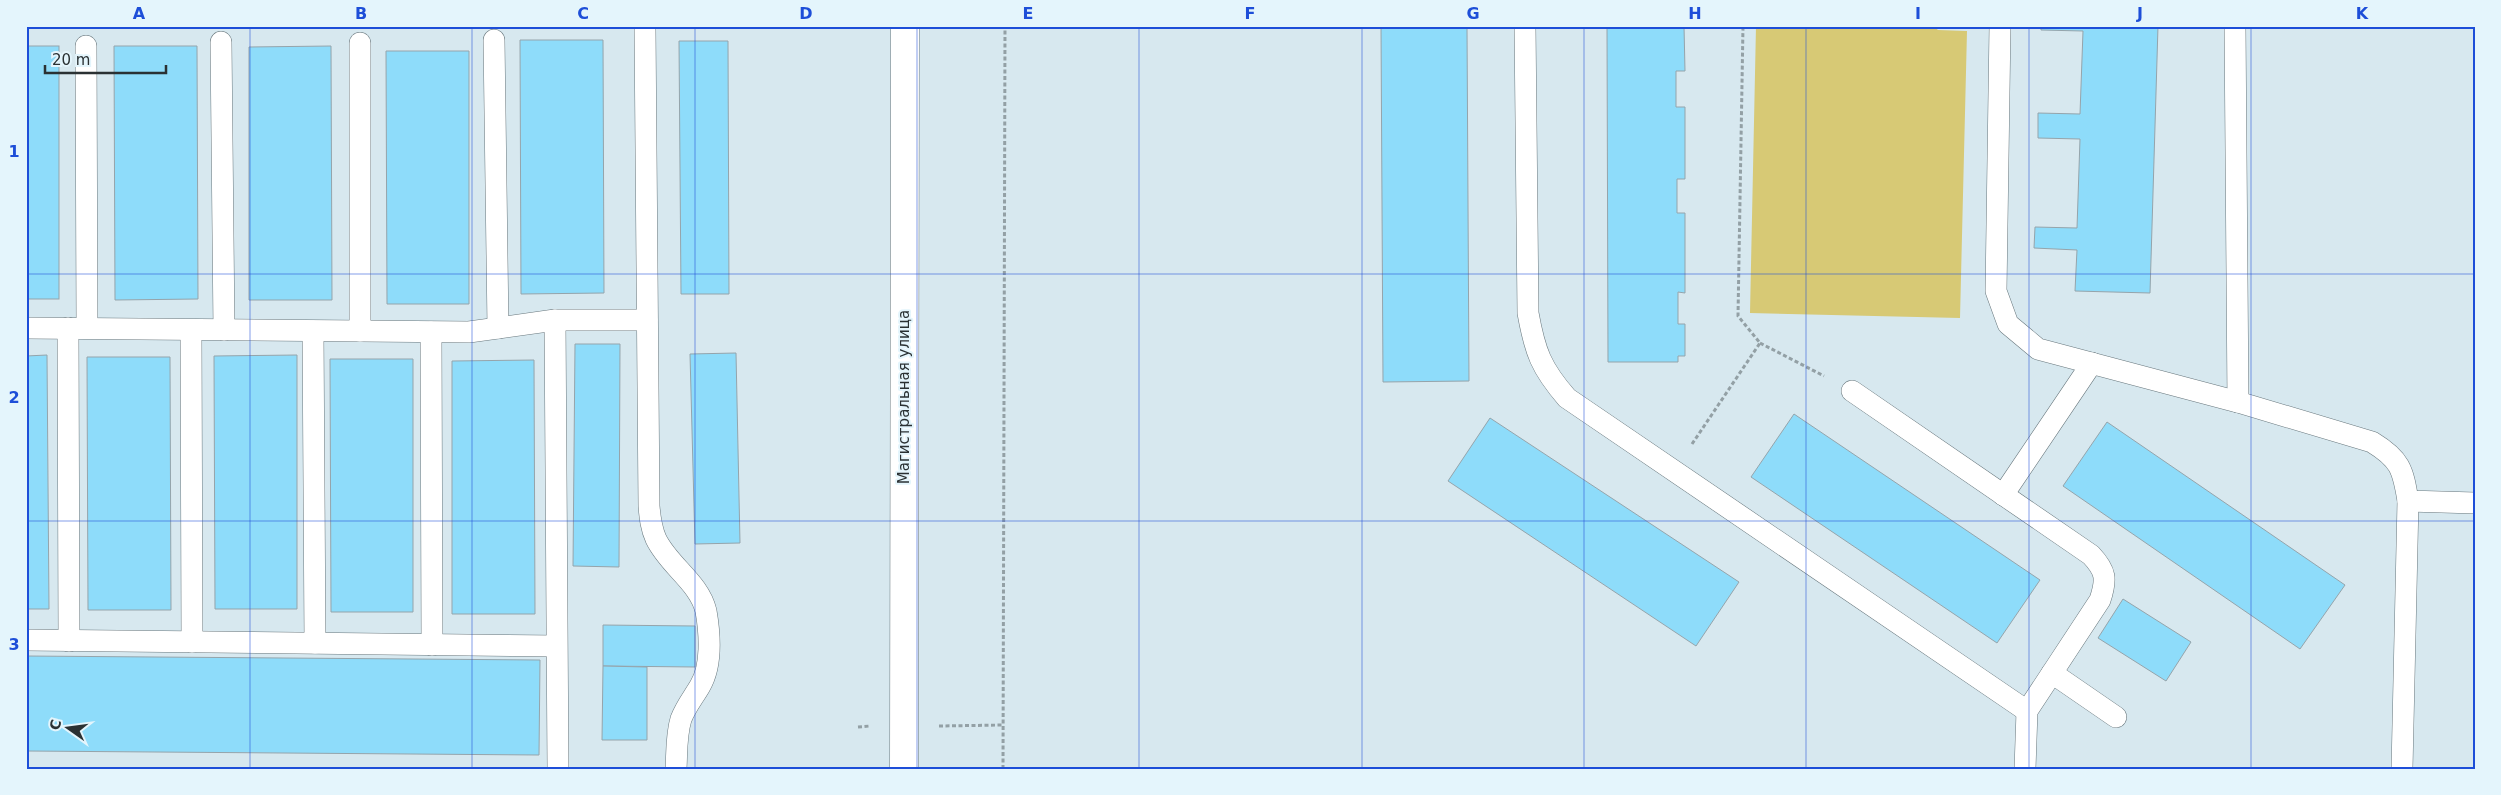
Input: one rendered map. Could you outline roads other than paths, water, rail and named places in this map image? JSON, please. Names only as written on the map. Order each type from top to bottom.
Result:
[{"type":"main road","name":"Магистральная улица","points":[[904,769],[905,26]]},
{"type":"lane","points":[[1525,26],[1528,313],[1533,345],[1547,375],[1567,398],[2027,711]]},
{"type":"lane","points":[[2235,26],[2238,402]]},
{"type":"lane","points":[[1999,27],[1996,291],[2008,324],[2038,349],[2238,402],[2372,442],[2390,453],[2404,474],[2408,501],[2402,769]]},
{"type":"lane","points":[[645,29],[647,320],[651,525],[657,541],[699,593],[705,610],[708,628],[708,668],[701,685],[686,705],[680,722],[676,769]]},
{"type":"lane","points":[[494,40],[498,328]]},
{"type":"lane","points":[[221,42],[224,330]]},
{"type":"lane","points":[[360,43],[360,331]]},
{"type":"lane","points":[[69,641],[86,46]]},
{"type":"lane","points":[[26,328],[469,332],[555,320],[647,320]]},
{"type":"lane","points":[[555,320],[558,769]]},
{"type":"lane","points":[[191,330],[192,642]]},
{"type":"lane","points":[[313,331],[315,643]]},
{"type":"lane","points":[[431,332],[432,645]]},
{"type":"lane","points":[[2003,495],[2092,363]]},
{"type":"lane","points":[[1852,391],[2091,555],[2102,566],[2106,584],[2100,600],[2027,711],[2025,769]]},
{"type":"lane","points":[[2408,501],[2475,503]]},
{"type":"lane","points":[[26,640],[556,646]]},
{"type":"lane","points":[[2052,673],[2116,717]]}]
